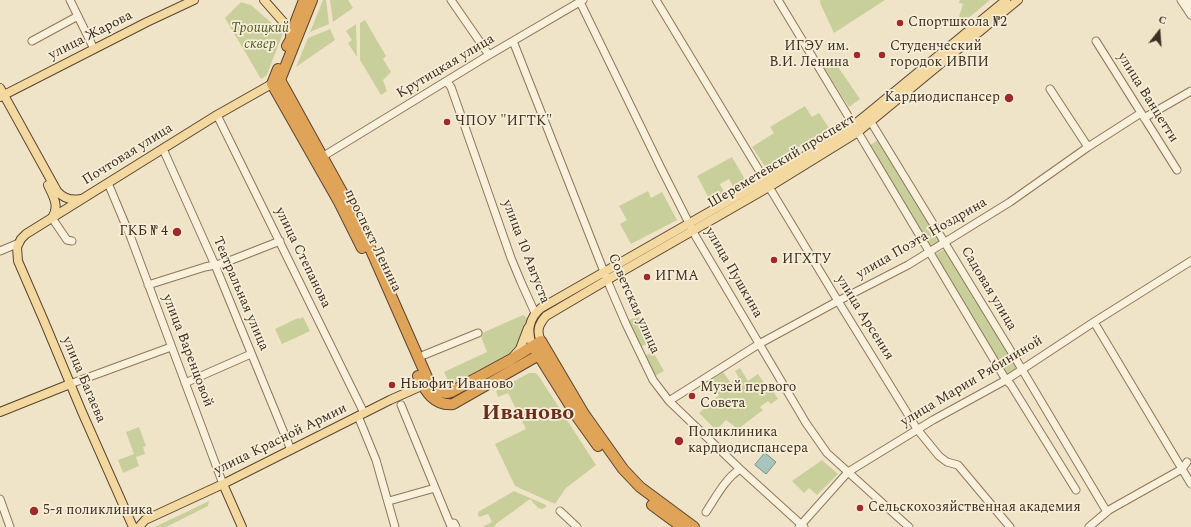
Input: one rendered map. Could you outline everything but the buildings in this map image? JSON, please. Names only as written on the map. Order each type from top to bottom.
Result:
[{"type":"highway","points":[[276,82],[291,39],[291,34],[304,0]]},
{"type":"highway","points":[[276,82],[312,0]]},
{"type":"highway","name":"проспект Ленина","points":[[276,82],[322,157],[359,223],[426,384],[429,395],[436,401],[447,405],[453,404],[542,354]]},
{"type":"highway","name":"проспект Ленина","points":[[276,82],[358,239],[426,384]]},
{"type":"highway","points":[[426,384],[439,392],[447,393],[537,344]]},
{"type":"highway","name":"улица 10 Августа","points":[[537,344],[542,354],[623,469],[640,487],[694,527]]},
{"type":"highway","name":"улица 10 Августа","points":[[542,354],[546,367],[578,418],[618,474],[636,492],[682,527]]},
{"type":"highway","points":[[526,363],[539,363],[546,367]]},
{"type":"main road","name":"улица Жарова","points":[[1,94],[194,0]]},
{"type":"main road","points":[[264,0],[286,25],[290,31],[291,39]]},
{"type":"main road","name":"Шереметевский проспект","points":[[542,321],[546,316],[606,276],[767,184],[856,128],[1005,2],[1018,0]]},
{"type":"main road","name":"Шереметевский проспект","points":[[856,128],[871,122],[1005,2]]},
{"type":"main road","name":"Почтовая улица","points":[[19,242],[26,234],[82,199],[217,115],[276,82]]},
{"type":"main road","points":[[1,94],[57,191],[64,197],[70,199],[82,199]]},
{"type":"main road","points":[[1,94],[55,198],[55,209],[52,218]]},
{"type":"main road","name":"улица Багаева","points":[[19,242],[17,252],[18,261],[133,527]]},
{"type":"main road","name":"Шереметевский проспект","points":[[535,313],[541,308],[606,276]]},
{"type":"main road","name":"улица 10 Августа","points":[[535,313],[531,322],[529,333],[537,344]]},
{"type":"main road","name":"улица 10 Августа","points":[[537,344],[538,332],[542,321]]},
{"type":"main road","points":[[510,360],[520,349],[531,322]]},
{"type":"main road","points":[[0,412],[70,384]]},
{"type":"main road","name":"улица Красной Армии","points":[[125,509],[132,518],[142,524],[361,414],[426,384]]},
{"type":"main road","name":"улица Варенцовой","points":[[223,484],[242,527]]},
{"type":"street","points":[[70,0],[94,49]]},
{"type":"street","points":[[451,0],[489,55]]},
{"type":"street","name":"улица Арсения","points":[[656,0],[917,429],[939,456],[947,462],[958,465],[1010,527]]},
{"type":"street","points":[[778,0],[1006,380],[1011,385],[1076,490]]},
{"type":"street","points":[[1181,0],[1191,15]]},
{"type":"street","points":[[1188,0],[1191,5]]},
{"type":"street","name":"Крутицкая улица","points":[[322,157],[489,55],[581,1]]},
{"type":"street","name":"улица Пушкина","points":[[581,1],[691,227],[806,423],[827,453],[909,527]]},
{"type":"street","points":[[32,41],[78,16]]},
{"type":"street","name":"Советская улица","points":[[513,41],[606,276],[626,324],[654,380],[669,401],[801,526]]},
{"type":"street","name":"улица Ванцетти","points":[[1096,41],[1177,170]]},
{"type":"street","name":"улица 10 Августа","points":[[447,82],[451,87],[511,258],[535,313]]},
{"type":"street","points":[[1050,89],[1088,146]]},
{"type":"street","name":"улица Поэта Ноздрина","points":[[669,401],[759,344],[908,265],[945,243],[1010,202],[1088,146],[1191,91]]},
{"type":"street","name":"улица Степанова","points":[[217,115],[280,241],[361,414],[389,501],[395,527]]},
{"type":"street","name":"Садовая улица","points":[[871,122],[1107,512]]},
{"type":"street","name":"Театральная улица","points":[[163,149],[215,265],[291,450]]},
{"type":"street","name":"улица Варенцовой","points":[[108,183],[223,484]]},
{"type":"street","points":[[52,218],[67,240],[72,241]]},
{"type":"street","points":[[148,285],[224,263],[280,241]]},
{"type":"street","name":"Почтовая улица","points":[[0,251],[19,242]]},
{"type":"street","name":"улица Марии Рябининой","points":[[801,526],[848,472],[917,429],[1006,380],[1191,261]]},
{"type":"street","points":[[1094,322],[1191,484]]},
{"type":"street","points":[[424,355],[478,333]]},
{"type":"street","points":[[70,384],[171,347]]},
{"type":"street","points":[[185,383],[251,354]]},
{"type":"street","points":[[401,405],[450,524],[454,523],[456,527]]},
{"type":"street","points":[[1089,527],[1107,512],[1182,468],[1187,462]]},
{"type":"street","points":[[706,512],[734,473],[740,469]]},
{"type":"street","points":[[389,501],[435,488]]},
{"type":"street","points":[[0,499],[10,527]]},
{"type":"street","points":[[560,511],[577,527]]},
{"type":"green space","points":[[323,0],[326,0],[329,24],[310,32]]},
{"type":"green space","points":[[330,0],[348,0],[353,8],[333,22]]},
{"type":"green space","points":[[820,0],[885,0],[834,33]]},
{"type":"green space","points":[[960,0],[990,0],[959,26],[957,23],[963,4],[959,3]]},
{"type":"green space","name":"Троицкий сквер","points":[[241,2],[251,5],[283,33],[268,72],[266,76],[261,79],[225,18]]},
{"type":"green space","points":[[365,20],[386,56],[383,59],[391,72],[383,80],[387,91],[381,95],[360,60],[360,23]]},
{"type":"green space","points":[[356,24],[357,57],[348,43],[352,40],[346,31]]},
{"type":"green space","points":[[330,29],[335,40],[296,67],[308,38]]},
{"type":"green space","points":[[832,58],[860,99],[849,107],[822,65]]},
{"type":"green space","points":[[805,106],[812,117],[819,113],[829,128],[766,168],[752,147],[774,133],[770,127]]},
{"type":"green space","points":[[879,139],[943,244],[930,250],[869,146]]},
{"type":"green space","points":[[732,157],[746,181],[733,187],[729,179],[720,184],[724,192],[710,200],[697,176]]},
{"type":"green space","points":[[648,191],[651,198],[662,192],[677,220],[631,244],[620,224],[627,220],[619,206]]},
{"type":"green space","points":[[947,248],[1020,369],[1008,376],[934,255]]},
{"type":"green space","points":[[523,315],[527,318],[518,348],[512,355],[451,387],[444,372],[487,352],[480,334]]},
{"type":"green space","points":[[303,317],[310,331],[282,344],[275,329]]},
{"type":"green space","points":[[639,317],[651,338],[647,344],[640,347],[628,320]]},
{"type":"green space","points":[[653,352],[664,371],[655,376],[644,356]]},
{"type":"green space","points":[[740,368],[748,381],[758,374],[765,384],[768,383],[778,399],[771,404],[768,401],[760,407],[763,410],[738,429],[726,420],[716,430],[699,413],[719,395],[708,382],[723,372],[731,383],[739,378],[735,371]]},
{"type":"green space","points":[[529,373],[535,373],[538,375],[596,465],[566,488],[555,504],[515,486],[495,444],[526,429],[508,393],[498,397],[496,391]]},
{"type":"green space","points":[[139,427],[146,446],[143,447],[145,454],[136,457],[139,466],[123,473],[118,460],[134,454],[126,432]]},
{"type":"green space","points":[[822,460],[838,474],[817,495],[809,488],[804,493],[792,481]]},
{"type":"green space","points":[[514,491],[546,505],[546,507],[542,509],[538,508],[530,499],[494,527],[484,527],[492,522],[488,514],[480,517],[478,516],[478,512]]},
{"type":"green space","points":[[209,501],[208,506],[166,527],[155,527]]},
{"type":"water","points":[[765,453],[776,462],[766,474],[755,465]]},
{"type":"place","name":"Спортшкола №2","points":[[900,23]]},
{"type":"place","name":"ИГЭУ им. В.И. Ленина","points":[[857,55]]},
{"type":"place","name":"Студенческий городок ИВПИ","points":[[882,55]]},
{"type":"place","name":"Кардиодиспансер","points":[[1009,98]]},
{"type":"place","name":"ЧПОУ \"ИГТК\"","points":[[447,122]]},
{"type":"place","name":"ГКБ № 4","points":[[177,232]]},
{"type":"place","name":"ИГХТУ","points":[[774,260]]},
{"type":"place","name":"ИГМА","points":[[647,277]]},
{"type":"place","name":"Ньюфит Иваново","points":[[392,385]]},
{"type":"place","name":"Музей первого Совета","points":[[692,396]]},
{"type":"place","name":"Поликлиника кардиодиспансера","points":[[679,441]]},
{"type":"place","name":"Сельскохозяйственная академия","points":[[860,508]]},
{"type":"place","name":"5-я поликлиника","points":[[34,511]]},
{"type":"district","name":"Иваново","points":[[528,415]]}]
